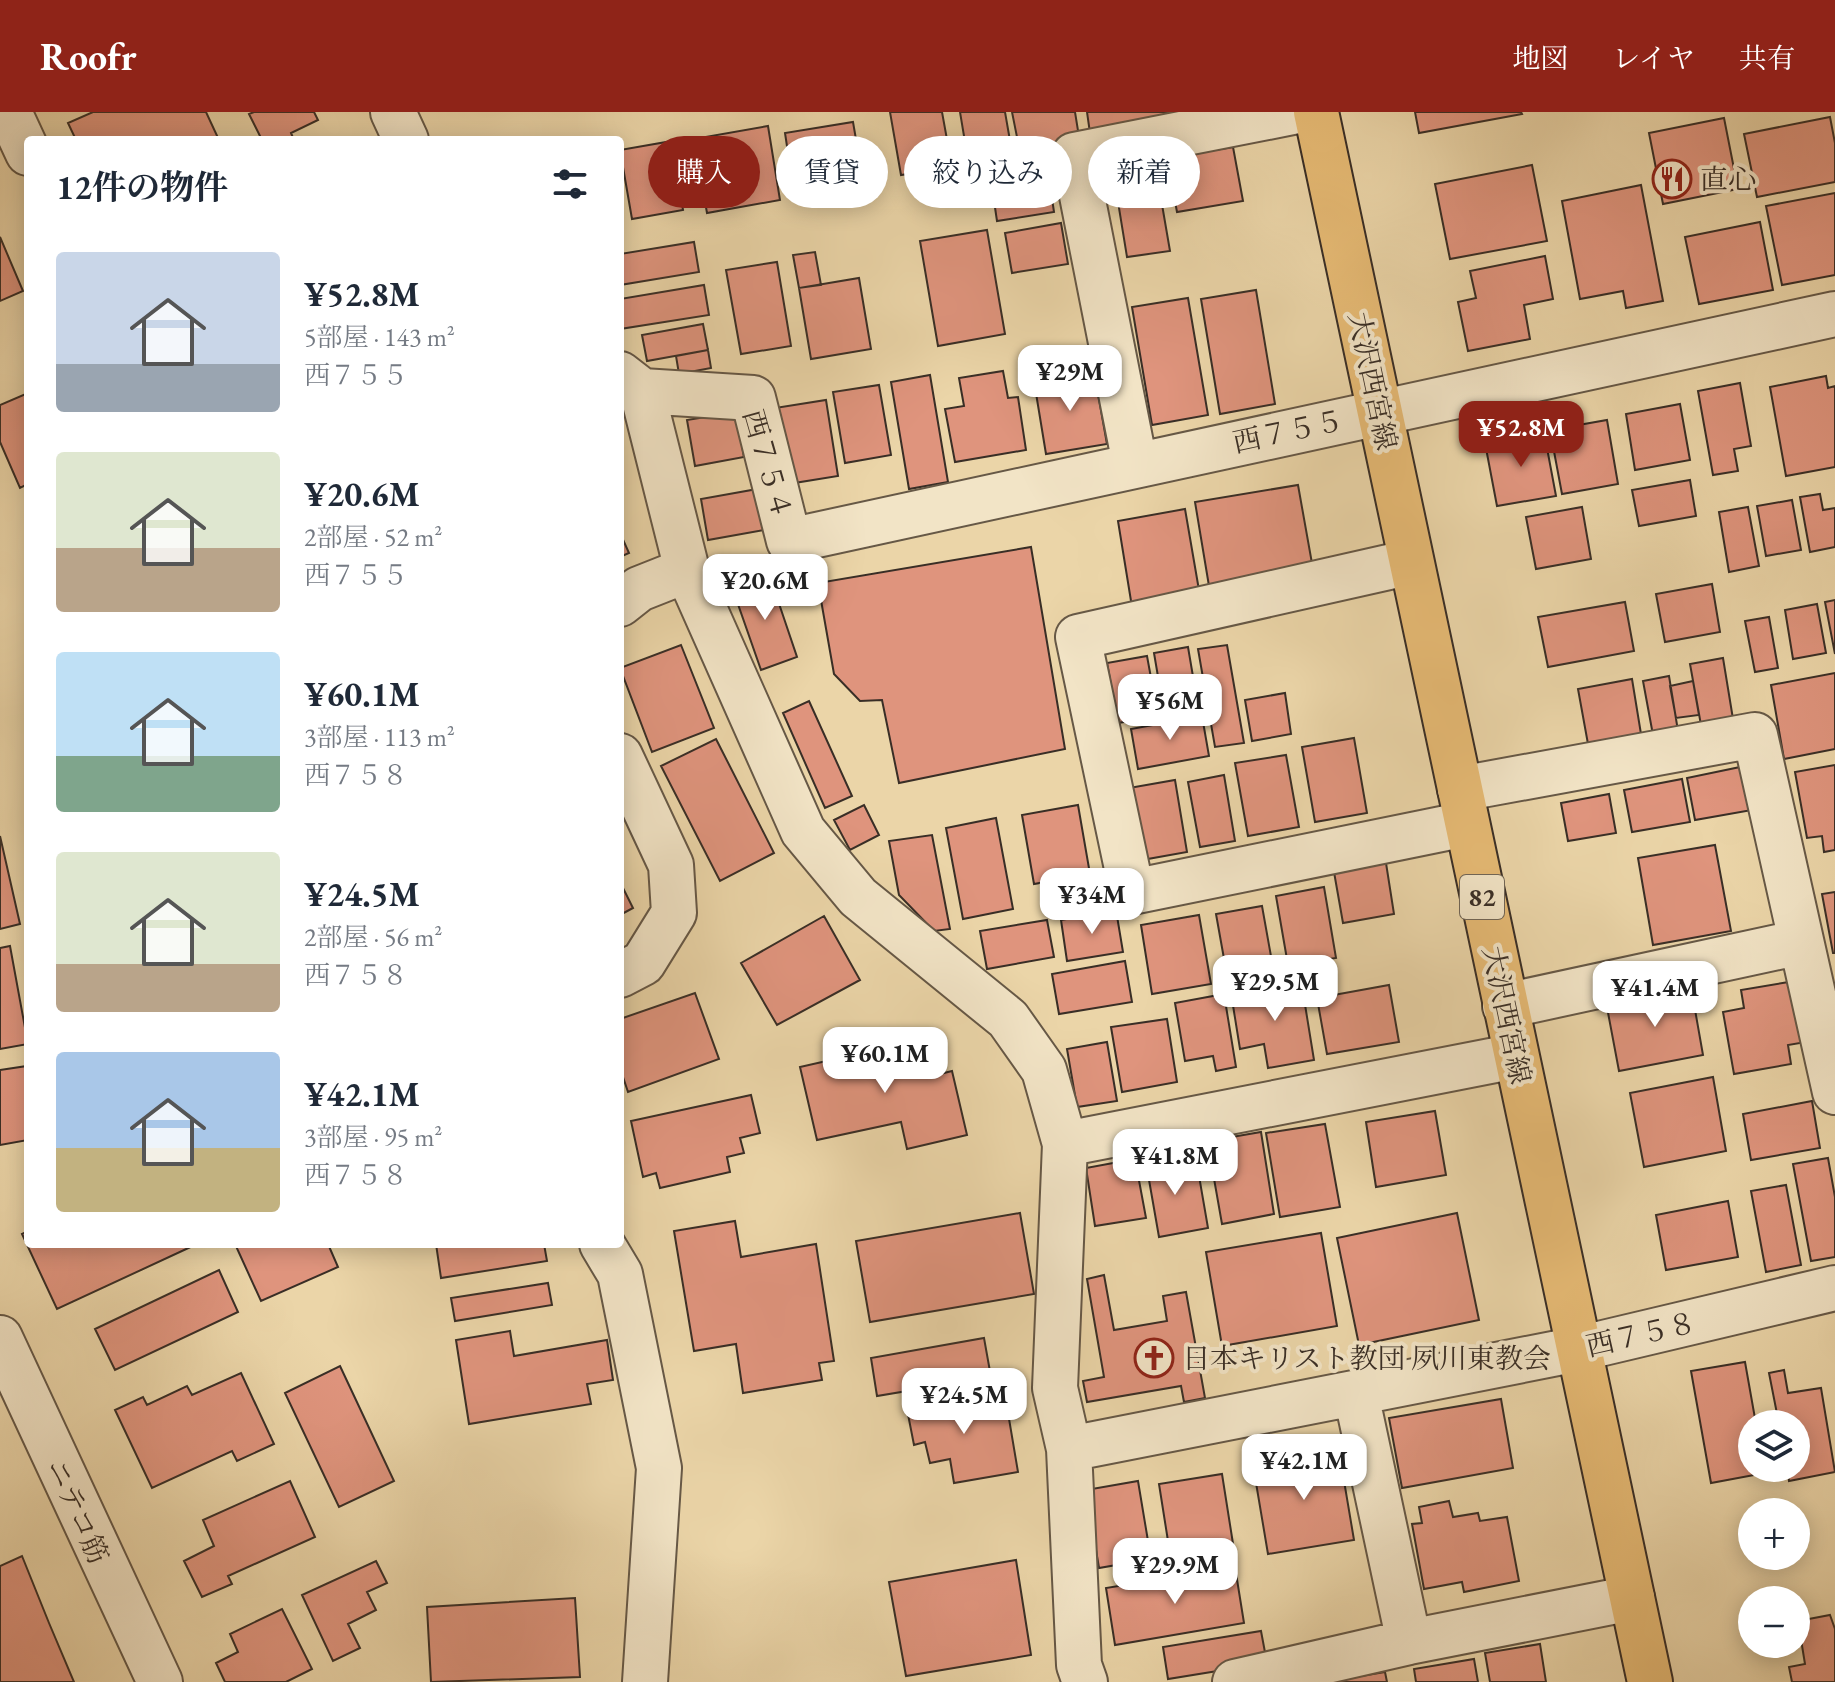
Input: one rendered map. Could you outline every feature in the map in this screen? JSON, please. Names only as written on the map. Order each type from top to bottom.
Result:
[{"type":"main road","name":"大沢西宮線","points":[[1316,112],[1650,1682]]},
{"type":"street","points":[[9,112],[24,144]]},
{"type":"street","points":[[393,112],[404,136]]},
{"type":"street","points":[[1135,464],[1074,155],[1293,112]]},
{"type":"street","name":"西７５５","points":[[789,541],[1835,314]]},
{"type":"street","points":[[631,383],[687,570],[803,831],[858,897],[1008,1019],[1044,1070],[1065,1144],[1055,1388],[1069,1449],[1079,1665],[1085,1682]]},
{"type":"street","name":"西７５４","points":[[631,383],[753,398],[789,541]]},
{"type":"street","points":[[1411,562],[1078,637],[1132,892],[1755,735],[1835,1092]]},
{"type":"street","points":[[624,601],[639,589],[687,570]]},
{"type":"street","points":[[624,765],[671,865],[674,913],[643,963],[624,973]]},
{"type":"street","points":[[1505,1006],[1801,942]]},
{"type":"street","points":[[1065,1144],[1516,1056]]},
{"type":"street","points":[[604,1248],[620,1274],[659,1468],[645,1682]]},
{"type":"street","name":"西７５８","points":[[1069,1449],[1578,1349],[1835,1288]]},
{"type":"street","name":"ニテコ筋","points":[[0,1338],[160,1682]]},
{"type":"street","points":[[1356,1394],[1409,1642]]},
{"type":"street","points":[[1235,1682],[1409,1642],[1632,1598]]},
{"type":"building","points":[[93,112],[206,112],[217,136],[74,136],[68,123]]},
{"type":"building","points":[[314,112],[318,120],[291,133],[292,136],[260,136],[249,114]]},
{"type":"building","points":[[890,112],[942,112],[946,136],[904,136],[904,175],[901,175]]},
{"type":"building","points":[[960,112],[1005,112],[1009,136],[964,136]]},
{"type":"building","points":[[1012,112],[1075,112],[1080,143],[1072,144],[1072,136],[1017,136]]},
{"type":"building","points":[[1087,112],[1213,112],[1090,133]]},
{"type":"building","points":[[1415,112],[1521,112],[1522,114],[1419,133]]},
{"type":"building","points":[[1830,117],[1835,143],[1835,182],[1757,197],[1744,134]]},
{"type":"building","points":[[1724,118],[1738,189],[1663,204],[1649,133]]},
{"type":"building","points":[[853,122],[855,136],[785,136],[785,133]]},
{"type":"building","points":[[768,126],[776,175],[776,201],[760,204],[760,136],[711,136]]},
{"type":"building","points":[[648,145],[648,208],[683,210],[632,219],[624,173],[624,149]]},
{"type":"building","points":[[1233,147],[1243,201],[1177,212],[1176,208],[1200,208],[1200,152]]},
{"type":"building","points":[[1532,165],[1547,241],[1450,259],[1435,184]]},
{"type":"building","points":[[1641,185],[1663,301],[1626,308],[1623,291],[1580,299],[1562,201]]},
{"type":"building","points":[[1835,193],[1835,275],[1782,285],[1766,206]]},
{"type":"building","points":[[706,208],[735,208],[707,213]]},
{"type":"building","points":[[995,208],[1053,208],[1054,212],[997,221]]},
{"type":"building","points":[[1119,208],[1163,208],[1170,251],[1127,257]]},
{"type":"building","points":[[1760,222],[1773,290],[1699,304],[1685,237]]},
{"type":"building","points":[[1061,223],[1068,264],[1012,273],[1005,233]]},
{"type":"building","points":[[987,230],[1005,334],[938,346],[920,241]]},
{"type":"building","points":[[0,237],[23,291],[0,301]]},
{"type":"building","points":[[694,242],[699,272],[624,284],[624,253]]},
{"type":"building","points":[[815,252],[821,285],[799,288],[793,255]]},
{"type":"building","points":[[1545,256],[1553,299],[1524,305],[1530,339],[1468,351],[1458,302],[1476,298],[1470,271]]},
{"type":"building","points":[[777,262],[791,346],[741,354],[726,270]]},
{"type":"building","points":[[859,278],[871,349],[811,359],[799,288]]},
{"type":"building","points":[[704,285],[709,315],[624,328],[624,298]]},
{"type":"building","points":[[1256,290],[1275,404],[1220,414],[1201,299]]},
{"type":"building","points":[[1188,298],[1208,415],[1152,425],[1132,307]]},
{"type":"building","points":[[703,324],[708,350],[647,361],[642,335]]},
{"type":"building","points":[[708,350],[711,368],[679,374],[676,356]]},
{"type":"building","points":[[1003,371],[1008,398],[1018,397],[1026,450],[955,462],[945,409],[964,406],[959,378]]},
{"type":"building","points":[[1094,371],[1107,444],[1046,454],[1034,381]]},
{"type":"building","points":[[930,375],[948,482],[909,489],[891,382]]},
{"type":"building","points":[[1826,376],[1828,388],[1835,386],[1835,467],[1786,476],[1770,387]]},
{"type":"building","points":[[1740,383],[1751,446],[1734,449],[1738,471],[1713,475],[1698,391]]},
{"type":"building","points":[[879,385],[891,455],[845,463],[833,392]]},
{"type":"building","points":[[24,395],[24,486],[20,488],[0,442],[0,405]]},
{"type":"building","points":[[826,400],[838,476],[788,484],[775,408]]},
{"type":"building","points":[[1680,404],[1690,460],[1635,470],[1626,414]]},
{"type":"building","points":[[736,412],[744,457],[695,466],[687,420]]},
{"type":"building","points":[[1607,420],[1618,484],[1562,494],[1550,430]]},
{"type":"building","points":[[1544,432],[1556,496],[1497,506],[1485,443]]},
{"type":"building","points":[[1690,480],[1696,516],[1639,526],[1632,490]]},
{"type":"building","points":[[1298,485],[1313,569],[1209,586],[1195,502]]},
{"type":"building","points":[[763,488],[770,529],[708,540],[701,499]]},
{"type":"building","points":[[1820,494],[1823,510],[1835,508],[1835,547],[1810,552],[1800,497]]},
{"type":"building","points":[[1792,500],[1801,550],[1766,556],[1757,506]]},
{"type":"building","points":[[1582,507],[1591,559],[1536,569],[1526,517]]},
{"type":"building","points":[[1748,507],[1759,566],[1729,572],[1719,512]]},
{"type":"building","points":[[1185,509],[1200,596],[1132,607],[1118,521]]},
{"type":"building","points":[[1031,547],[1065,749],[899,783],[882,700],[860,701],[834,674],[818,583]]},
{"type":"building","points":[[769,574],[797,657],[761,670],[732,587]]},
{"type":"building","points":[[1712,584],[1720,632],[1665,642],[1656,594]]},
{"type":"building","points":[[1835,600],[1835,654],[1825,602]]},
{"type":"building","points":[[1625,602],[1634,651],[1548,667],[1538,617]]},
{"type":"building","points":[[1817,604],[1826,653],[1793,659],[1785,610]]},
{"type":"building","points":[[1769,617],[1778,668],[1755,672],[1745,621]]},
{"type":"building","points":[[681,645],[714,728],[652,752],[624,678],[624,666]]},
{"type":"building","points":[[1227,645],[1244,743],[1215,747],[1198,649]]},
{"type":"building","points":[[1188,647],[1198,706],[1164,712],[1154,653]]},
{"type":"building","points":[[1147,656],[1158,716],[1118,723],[1107,663]]},
{"type":"building","points":[[1723,658],[1733,719],[1701,725],[1690,664]]},
{"type":"building","points":[[1835,673],[1835,749],[1784,759],[1771,685]]},
{"type":"building","points":[[1669,676],[1678,731],[1653,735],[1643,681]]},
{"type":"building","points":[[1632,679],[1641,734],[1588,744],[1578,689]]},
{"type":"building","points":[[1693,681],[1699,715],[1676,718],[1670,686]]},
{"type":"building","points":[[1285,693],[1291,734],[1252,741],[1245,700]]},
{"type":"building","points":[[809,701],[852,796],[825,808],[783,713]]},
{"type":"building","points":[[1202,716],[1209,756],[1138,769],[1131,729]]},
{"type":"building","points":[[1354,738],[1367,813],[1315,822],[1302,747]]},
{"type":"building","points":[[716,739],[774,853],[720,881],[661,766]]},
{"type":"building","points":[[1286,755],[1299,827],[1248,836],[1235,763]]},
{"type":"building","points":[[1835,765],[1835,850],[1824,852],[1822,836],[1807,838],[1795,772]]},
{"type":"building","points":[[1745,766],[1752,810],[1695,820],[1687,778]]},
{"type":"building","points":[[1224,775],[1235,841],[1200,847],[1188,782]]},
{"type":"building","points":[[1682,779],[1690,822],[1632,832],[1624,790]]},
{"type":"building","points":[[1175,780],[1187,852],[1142,860],[1129,788]]},
{"type":"building","points":[[1609,794],[1616,833],[1568,841],[1561,803]]},
{"type":"building","points":[[864,805],[879,835],[850,850],[834,820]]},
{"type":"building","points":[[1078,805],[1090,874],[1034,884],[1022,815]]},
{"type":"building","points":[[996,818],[1013,909],[963,919],[946,828]]},
{"type":"building","points":[[932,835],[950,929],[934,931],[899,895],[889,841]]},
{"type":"building","points":[[0,836],[20,924],[0,929]]},
{"type":"building","points":[[1715,845],[1731,931],[1653,945],[1638,858]]},
{"type":"building","points":[[1386,863],[1394,914],[1343,923],[1334,872]]},
{"type":"building","points":[[1324,887],[1336,958],[1288,965],[1276,896]]},
{"type":"building","points":[[624,890],[633,908],[624,913]]},
{"type":"building","points":[[1835,892],[1835,953],[1833,953],[1822,894]]},
{"type":"building","points":[[1262,906],[1274,973],[1228,981],[1216,914]]},
{"type":"building","points":[[1116,910],[1123,952],[1067,961],[1061,920]]},
{"type":"building","points":[[1199,915],[1211,984],[1152,994],[1141,925]]},
{"type":"building","points":[[824,916],[860,980],[777,1025],[741,963]]},
{"type":"building","points":[[1047,920],[1054,957],[987,969],[980,931]]},
{"type":"building","points":[[10,946],[24,1022],[24,1045],[0,1049],[0,948]]},
{"type":"building","points":[[1125,961],[1132,1002],[1059,1014],[1052,974]]},
{"type":"building","points":[[1301,980],[1314,1060],[1268,1068],[1264,1044],[1240,1049],[1231,993]]},
{"type":"building","points":[[1795,981],[1806,1042],[1788,1045],[1791,1064],[1734,1074],[1723,1012],[1744,1008],[1741,990]]},
{"type":"building","points":[[1389,985],[1399,1042],[1327,1054],[1317,998]]},
{"type":"building","points":[[1691,987],[1703,1055],[1619,1071],[1606,1002]]},
{"type":"building","points":[[695,993],[719,1059],[628,1092],[624,1080],[624,1018]]},
{"type":"building","points":[[1224,994],[1236,1067],[1216,1071],[1213,1056],[1185,1061],[1175,1003]]},
{"type":"building","points":[[1167,1019],[1177,1082],[1122,1092],[1111,1027]]},
{"type":"building","points":[[928,1038],[936,1075],[952,1071],[967,1135],[907,1149],[901,1122],[817,1140],[800,1067]]},
{"type":"building","points":[[1107,1042],[1117,1101],[1077,1107],[1067,1049]]},
{"type":"building","points":[[24,1066],[24,1141],[0,1145],[0,1070]]},
{"type":"building","points":[[1713,1077],[1726,1151],[1644,1167],[1630,1093]]},
{"type":"building","points":[[751,1095],[760,1133],[740,1138],[744,1153],[727,1157],[730,1172],[660,1188],[656,1173],[643,1177],[631,1121]]},
{"type":"building","points":[[1812,1101],[1820,1148],[1751,1160],[1743,1114]]},
{"type":"building","points":[[1435,1111],[1446,1175],[1376,1187],[1366,1122]]},
{"type":"building","points":[[1325,1124],[1340,1207],[1280,1217],[1266,1133]]},
{"type":"building","points":[[1261,1132],[1274,1214],[1222,1224],[1213,1173],[1231,1169],[1226,1138]]},
{"type":"building","points":[[1173,1153],[1175,1173],[1198,1170],[1208,1228],[1159,1237],[1145,1157]]},
{"type":"building","points":[[1828,1158],[1835,1197],[1835,1257],[1811,1261],[1793,1164]]},
{"type":"building","points":[[1135,1159],[1146,1218],[1095,1226],[1086,1168]]},
{"type":"building","points":[[1786,1185],[1801,1265],[1766,1272],[1751,1191]]},
{"type":"building","points":[[1728,1201],[1738,1257],[1666,1270],[1656,1215]]},
{"type":"building","points":[[1020,1213],[1034,1294],[870,1322],[856,1241]]},
{"type":"building","points":[[1457,1213],[1479,1320],[1359,1345],[1337,1238]]},
{"type":"building","points":[[735,1221],[741,1257],[816,1244],[834,1361],[819,1363],[822,1380],[743,1393],[736,1344],[694,1351],[674,1231]]},
{"type":"building","points":[[1321,1233],[1337,1326],[1222,1346],[1206,1252]]},
{"type":"building","points":[[29,1248],[188,1248],[57,1309]]},
{"type":"building","points":[[237,1248],[330,1248],[338,1267],[261,1301]]},
{"type":"building","points":[[437,1248],[545,1248],[547,1261],[441,1278]]},
{"type":"building","points":[[219,1270],[238,1312],[115,1370],[95,1329]]},
{"type":"building","points":[[1104,1275],[1114,1330],[1167,1321],[1163,1296],[1186,1292],[1205,1398],[1184,1402],[1181,1386],[1087,1402],[1083,1381],[1104,1377],[1087,1279]]},
{"type":"building","points":[[548,1283],[552,1305],[455,1321],[451,1298]]},
{"type":"building","points":[[510,1331],[514,1356],[607,1340],[613,1380],[587,1384],[591,1404],[469,1424],[456,1340]]},
{"type":"building","points":[[984,1338],[991,1377],[877,1396],[871,1358]]},
{"type":"building","points":[[1745,1362],[1754,1410],[1738,1410],[1738,1478],[1711,1483],[1691,1371]]},
{"type":"building","points":[[340,1366],[394,1481],[339,1507],[285,1393]]},
{"type":"building","points":[[1784,1370],[1788,1393],[1821,1388],[1835,1472],[1810,1477],[1810,1410],[1776,1410],[1769,1373]]},
{"type":"building","points":[[241,1373],[274,1444],[237,1461],[232,1451],[152,1488],[115,1410],[143,1397],[147,1405],[187,1386],[192,1395]]},
{"type":"building","points":[[943,1391],[947,1411],[1006,1401],[1018,1472],[954,1483],[950,1459],[930,1463],[925,1442],[914,1445],[905,1399]]},
{"type":"building","points":[[1501,1399],[1513,1468],[1402,1488],[1389,1418]]},
{"type":"building","points":[[1339,1451],[1354,1540],[1268,1554],[1253,1465]]},
{"type":"building","points":[[1222,1474],[1234,1550],[1171,1560],[1159,1484]]},
{"type":"building","points":[[290,1481],[315,1537],[228,1576],[232,1584],[202,1597],[184,1561],[214,1546],[203,1520]]},
{"type":"building","points":[[1138,1481],[1151,1559],[1099,1568],[1086,1490]]},
{"type":"building","points":[[1449,1501],[1453,1517],[1478,1513],[1480,1521],[1507,1517],[1519,1581],[1464,1592],[1462,1582],[1424,1589],[1412,1524],[1422,1523],[1419,1507]]},
{"type":"building","points":[[22,1556],[74,1682],[0,1682],[0,1566]]},
{"type":"building","points":[[1016,1560],[1031,1655],[906,1676],[889,1582]]},
{"type":"building","points":[[376,1561],[387,1583],[367,1592],[376,1610],[348,1624],[360,1648],[333,1661],[302,1595]]},
{"type":"building","points":[[1235,1567],[1244,1623],[1115,1645],[1106,1588]]},
{"type":"building","points":[[575,1598],[580,1677],[431,1682],[427,1607]]},
{"type":"building","points":[[282,1609],[312,1669],[286,1682],[225,1682],[216,1663],[238,1652],[230,1634]]},
{"type":"building","points":[[1830,1615],[1835,1629],[1835,1682],[1792,1682],[1789,1667],[1805,1664],[1804,1658],[1810,1658],[1810,1619]]},
{"type":"building","points":[[1261,1631],[1267,1663],[1168,1679],[1163,1647]]},
{"type":"building","points":[[1540,1644],[1546,1682],[1490,1682],[1485,1653]]},
{"type":"building","points":[[1474,1659],[1478,1682],[1416,1682],[1414,1669]]},
{"type":"building","points":[[1385,1672],[1387,1682],[1325,1682]]},
{"type":"place","name":"直心","points":[[1672,179]]},
{"type":"place","name":"日本キリスト教団 夙川東教会","points":[[1154,1358]]}]
